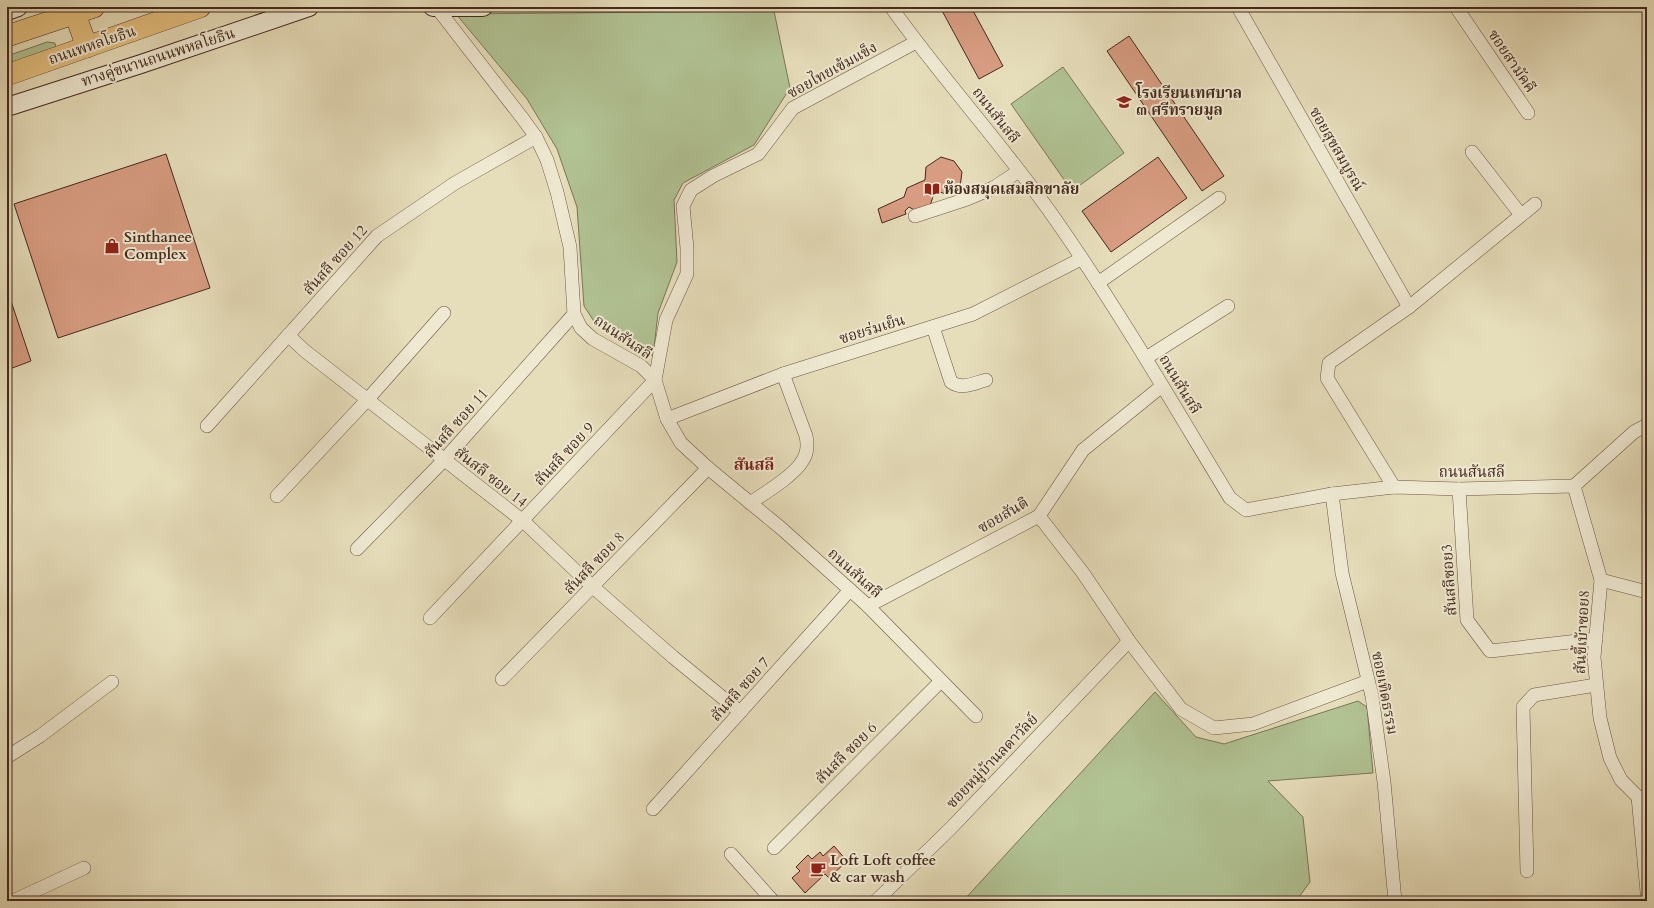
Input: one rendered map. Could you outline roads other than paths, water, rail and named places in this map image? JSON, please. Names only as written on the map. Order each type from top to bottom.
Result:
[{"type":"main road","points":[[7,11],[18,7]]},
{"type":"main road","name":"ถนนพหลโยธิน","points":[[7,75],[200,7]]},
{"type":"main road","name":"ทางคู่ขนานถนนพหลโยธิน","points":[[7,106],[141,64],[308,7]]},
{"type":"main road","points":[[435,7],[483,7]]},
{"type":"main road","points":[[7,36],[84,10],[87,47]]},
{"type":"street","name":"ถนนสันสลี","points":[[435,7],[523,119],[536,137],[547,160],[557,192],[570,247],[574,314],[581,328],[593,339],[641,366],[655,380],[667,419],[681,443],[708,468],[782,529],[868,606],[976,716]]},
{"type":"street","name":"ถนนสันสลี","points":[[891,7],[916,42],[972,109],[1055,218],[1146,358],[1230,498],[1246,510],[1332,494],[1394,487],[1459,489],[1574,486]]},
{"type":"street","name":"ซอยสุขสมบูรณ์","points":[[1238,7],[1409,307]]},
{"type":"street","name":"ซอยสามัคคี","points":[[1456,7],[1528,113]]},
{"type":"street","name":"ซอยไทยเข้มแข็ง","points":[[655,380],[666,320],[687,274],[687,248],[683,206],[691,190],[713,176],[758,154],[794,108],[916,42]]},
{"type":"street","name":"สันสลี ซอย 12","points":[[207,426],[377,236],[455,183],[536,137]]},
{"type":"street","points":[[1472,152],[1521,215]]},
{"type":"street","points":[[915,216],[967,199],[993,188],[1019,171]]},
{"type":"street","points":[[1098,283],[1219,198]]},
{"type":"street","points":[[1394,487],[1327,378],[1329,363],[1409,307],[1535,204]]},
{"type":"street","name":"ซอยร่มเย็น","points":[[667,419],[784,374],[973,314],[1082,259]]},
{"type":"street","points":[[1146,358],[1228,306]]},
{"type":"street","points":[[277,496],[368,400],[444,313]]},
{"type":"street","name":"สันสลี ซอย 11","points":[[357,549],[444,460],[574,314]]},
{"type":"street","points":[[933,327],[948,378],[951,382],[957,386],[964,386],[986,380]]},
{"type":"street","name":"สันสลี ซอย 14","points":[[288,335],[305,351],[523,522],[593,587],[740,712]]},
{"type":"street","points":[[750,503],[794,472],[806,453],[808,445],[806,436],[784,374]]},
{"type":"street","name":"สันสลี ซอย 9","points":[[430,618],[523,522],[655,380]]},
{"type":"street","name":"ซอยสันติ","points":[[868,606],[1039,516],[1083,450],[1162,386]]},
{"type":"street","points":[[1574,486],[1634,432],[1647,425]]},
{"type":"street","name":"สันสลี ซอย 8","points":[[502,679],[708,468]]},
{"type":"street","name":"สันขี้เบ้าซอย8","points":[[1574,486],[1601,580],[1594,657],[1600,718],[1610,758],[1620,780],[1642,799]]},
{"type":"street","name":"สันสลีซอย3","points":[[1459,489],[1467,620],[1490,651],[1596,639]]},
{"type":"street","name":"ซอยเทิดธรรม","points":[[1332,494],[1342,573],[1372,696],[1384,782],[1395,901]]},
{"type":"street","points":[[1039,516],[1083,573],[1129,641],[1181,710],[1214,728],[1253,724],[1368,681]]},
{"type":"street","points":[[1601,580],[1647,592]]},
{"type":"street","name":"สันสลี ซอย 7","points":[[653,809],[850,590]]},
{"type":"street","name":"ซอยหมู่บ้านลดาวัลย์","points":[[876,901],[951,828],[1129,641]]},
{"type":"street","name":"สันสลี ซอย 6","points":[[774,848],[941,681]]},
{"type":"street","points":[[7,757],[40,736],[112,682]]},
{"type":"street","points":[[1527,871],[1523,707],[1534,696],[1596,685]]},
{"type":"street","points":[[1642,799],[1647,892]]},
{"type":"street","points":[[731,854],[773,901]]},
{"type":"street","points":[[13,901],[84,868]]},
{"type":"place","name":"โรงเรียนเทศบาล ๓ ศรีทรายมูล","points":[[1124,102]]},
{"type":"place","name":"ห้องสมุดเสมสิกขาลัย","points":[[932,189]]},
{"type":"place","name":"Sinthanee Complex","points":[[112,246]]},
{"type":"place","name":"Loft Loft coffee & car wash","points":[[818,869]]},
{"type":"district","name":"สันสลี","points":[[754,464]]}]
